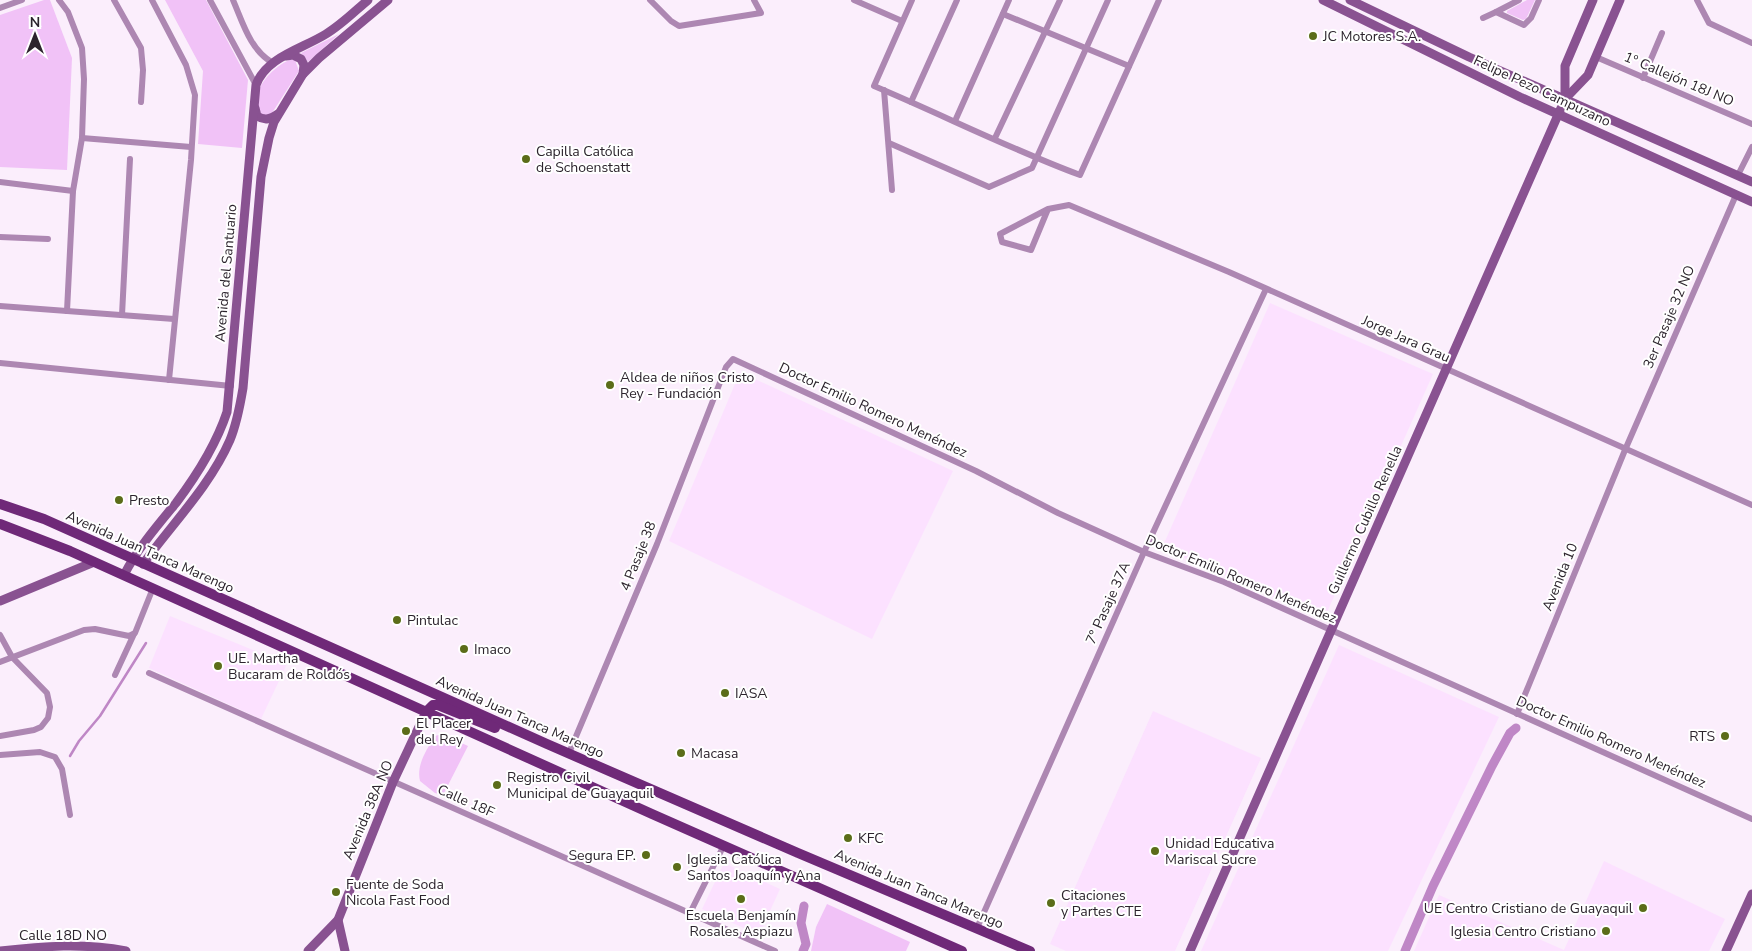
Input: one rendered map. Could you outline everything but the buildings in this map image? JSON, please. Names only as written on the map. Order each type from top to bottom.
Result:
[{"type":"main road","name":"Avenida Juan Tanca Marengo","points":[[0,504],[44,519],[798,854],[1030,951]]},
{"type":"main road","points":[[0,524],[43,539],[724,846],[962,951]]},
{"type":"main road","points":[[426,712],[433,704],[438,705],[525,740],[547,744]]},
{"type":"main road","points":[[1006,941],[1017,951]]},
{"type":"street","points":[[0,8],[22,0]]},
{"type":"street","points":[[59,0],[68,12],[82,48],[84,79],[82,138],[73,191],[67,311]]},
{"type":"street","points":[[114,0],[142,48],[141,102]]},
{"type":"street","points":[[152,0],[186,65],[195,95],[191,160],[169,380]]},
{"type":"street","points":[[210,0],[256,84]]},
{"type":"street","points":[[233,0],[254,47],[264,58],[273,62]]},
{"type":"street","points":[[256,84],[259,75],[273,62],[326,34],[368,0]]},
{"type":"street","name":"Avenida del Santuario","points":[[144,564],[168,529],[186,509],[219,461],[238,416],[244,388],[261,177],[269,138],[279,114],[303,74],[319,58],[388,0]]},
{"type":"street","points":[[650,0],[671,22],[679,26],[761,13],[754,0]]},
{"type":"street","points":[[854,0],[863,2],[902,21]]},
{"type":"street","points":[[912,0],[874,86],[995,138],[1036,159],[1080,175],[1159,0]]},
{"type":"street","points":[[911,102],[957,0]]},
{"type":"street","points":[[955,121],[1009,0]]},
{"type":"street","points":[[995,138],[1060,0]]},
{"type":"street","points":[[889,143],[989,187],[1032,168],[1108,0]]},
{"type":"street","name":"Felipe Pezo Campuzano","points":[[1323,0],[1559,115],[1752,202]]},
{"type":"street","name":"Felipe Pezo Campuzano","points":[[1350,0],[1565,100],[1752,182]]},
{"type":"street","points":[[1483,18],[1519,0]]},
{"type":"street","points":[[1496,12],[1524,25],[1529,22],[1539,0]]},
{"type":"street","name":"Guillermo Cubillo Renella","points":[[1190,951],[1559,115],[1565,100],[1566,66],[1593,0]]},
{"type":"street","name":"Guillermo Cubillo Renella","points":[[1565,100],[1588,75],[1620,0]]},
{"type":"street","points":[[1697,0],[1709,23],[1752,43]]},
{"type":"street","points":[[1003,14],[1129,66]]},
{"type":"street","points":[[1644,78],[1662,33]]},
{"type":"street","points":[[283,56],[293,55],[301,58],[304,65],[303,74]]},
{"type":"street","name":"1º Callejón 18J NO","points":[[1596,57],[1752,124]]},
{"type":"street","name":"Avenida del Santuario","points":[[124,575],[132,559],[177,501],[209,454],[219,435],[227,412],[231,386],[256,84]]},
{"type":"street","points":[[884,90],[892,190]]},
{"type":"street","points":[[254,105],[257,116],[262,119],[270,119],[279,114]]},
{"type":"street","points":[[82,138],[191,147]]},
{"type":"street","points":[[1738,175],[1752,146]]},
{"type":"street","points":[[122,315],[130,159]]},
{"type":"street","points":[[0,182],[73,191]]},
{"type":"street","name":"3er Pasaje 32 NO","points":[[1625,450],[1736,195]]},
{"type":"street","name":"Jorge Jara Grau","points":[[1048,209],[1031,250],[1002,242],[1000,234],[1048,209],[1069,205],[1752,505]]},
{"type":"street","points":[[0,237],[48,239]]},
{"type":"street","name":"7° Pasaje 37A","points":[[977,928],[1144,552],[1266,290]]},
{"type":"street","points":[[0,306],[174,319]]},
{"type":"street","name":"Doctor Emilio Romero Menéndez","points":[[726,367],[733,359],[737,360],[1144,552],[1224,582],[1752,819]]},
{"type":"street","points":[[0,362],[231,386]]},
{"type":"street","name":"4 Pasaje 38","points":[[569,753],[657,544],[726,367]]},
{"type":"street","name":"Avenida 10","points":[[1517,714],[1625,450]]},
{"type":"street","points":[[0,602],[94,562]]},
{"type":"street","points":[[115,676],[153,588]]},
{"type":"street","points":[[0,662],[84,630],[95,629],[124,636],[134,633]]},
{"type":"street","points":[[0,635],[12,657],[47,693],[50,707],[48,718],[34,730],[0,736]]},
{"type":"street","name":"Calle 18F","points":[[148,673],[775,951]]},
{"type":"street","name":"Avenida 38A NO","points":[[308,951],[338,920],[393,782],[426,712]]},
{"type":"street","points":[[0,755],[40,752],[55,757],[62,769],[70,815]]},
{"type":"street","points":[[690,913],[724,846]]},
{"type":"street","points":[[1726,951],[1752,894]]},
{"type":"street","points":[[338,920],[345,951]]},
{"type":"street","name":"Calle 18D NO","points":[[0,951],[102,946],[126,951]]},
{"type":"shaded area","points":[[44,0],[50,0],[72,58],[67,170],[0,167],[0,15]]},
{"type":"shaded area","points":[[165,0],[206,0],[248,80],[242,148],[198,144],[203,71]]},
{"type":"shaded area","points":[[1527,0],[1535,0],[1526,19],[1523,20],[1507,13],[1507,11]]},
{"type":"shaded area","points":[[339,34],[308,62],[301,53]]},
{"type":"shaded area","points":[[289,60],[295,60],[299,71],[272,113],[267,116],[262,115],[258,107],[257,98],[259,90],[275,69]]},
{"type":"shaded area","points":[[1270,303],[1433,374],[1324,619],[1162,548]]},
{"type":"shaded area","points":[[740,372],[953,471],[872,639],[669,541]]},
{"type":"shaded area","name":"UE. Martha Bucaram de Roldós","points":[[170,616],[287,664],[261,719],[149,668]]},
{"type":"shaded area","points":[[1339,645],[1499,717],[1388,951],[1201,951]]},
{"type":"shaded area","name":"Unidad Educativa Mariscal Sucre","points":[[1153,711],[1261,758],[1175,951],[1066,951],[1050,944]]},
{"type":"shaded area","points":[[442,734],[468,746],[443,795],[435,793],[420,781],[419,775],[423,757],[429,746],[435,736]]},
{"type":"shaded area","name":"UE Centro Cristiano de Guayaquil","points":[[1604,861],[1725,919],[1709,951],[1414,951],[1439,895],[1564,950]]},
{"type":"shaded area","name":"Escuela Benjamín Rosales Aspiazu","points":[[724,863],[780,889],[759,935],[702,909]]},
{"type":"shaded area","points":[[827,904],[910,942],[906,951],[811,951],[816,927]]},
{"type":"waterway","points":[[70,756],[79,741],[100,716],[146,643]]},
{"type":"waterway","points":[[1405,951],[1433,886],[1492,766],[1510,733],[1516,728]]},
{"type":"waterway","points":[[803,951],[806,944],[801,923],[804,906]]},
{"type":"place","name":"JC Motores S.A.","points":[[1313,36]]},
{"type":"place","name":"Capilla Católica de Schoenstatt","points":[[526,159]]},
{"type":"place","name":"Aldea de niños Cristo Rey - Fundación","points":[[610,385]]},
{"type":"place","name":"Presto","points":[[119,500]]},
{"type":"place","name":"Pintulac","points":[[397,620]]},
{"type":"place","name":"Imaco","points":[[464,649]]},
{"type":"place","name":"UE. Martha Bucaram de Roldós","points":[[218,666]]},
{"type":"place","name":"IASA","points":[[725,693]]},
{"type":"place","name":"El Placer del Rey","points":[[406,731]]},
{"type":"place","name":"RTS","points":[[1725,736]]},
{"type":"place","name":"Macasa","points":[[681,753]]},
{"type":"place","name":"Registro Civil Municipal de Guayaquil","points":[[497,785]]},
{"type":"place","name":"KFC","points":[[848,838]]},
{"type":"place","name":"Unidad Educativa Mariscal Sucre","points":[[1155,851]]},
{"type":"place","name":"Segura EP.","points":[[646,855]]},
{"type":"place","name":"Iglesia Católica Santos Joaquín y Ana","points":[[677,867]]},
{"type":"place","name":"Fuente de Soda Nicola Fast Food","points":[[336,892]]},
{"type":"place","name":"Escuela Benjamín Rosales Aspiazu","points":[[741,899]]},
{"type":"place","name":"Citaciones y Partes CTE","points":[[1051,903]]},
{"type":"place","name":"UE Centro Cristiano de Guayaquil","points":[[1643,908]]},
{"type":"place","name":"Iglesia Centro Cristiano","points":[[1606,931]]}]
